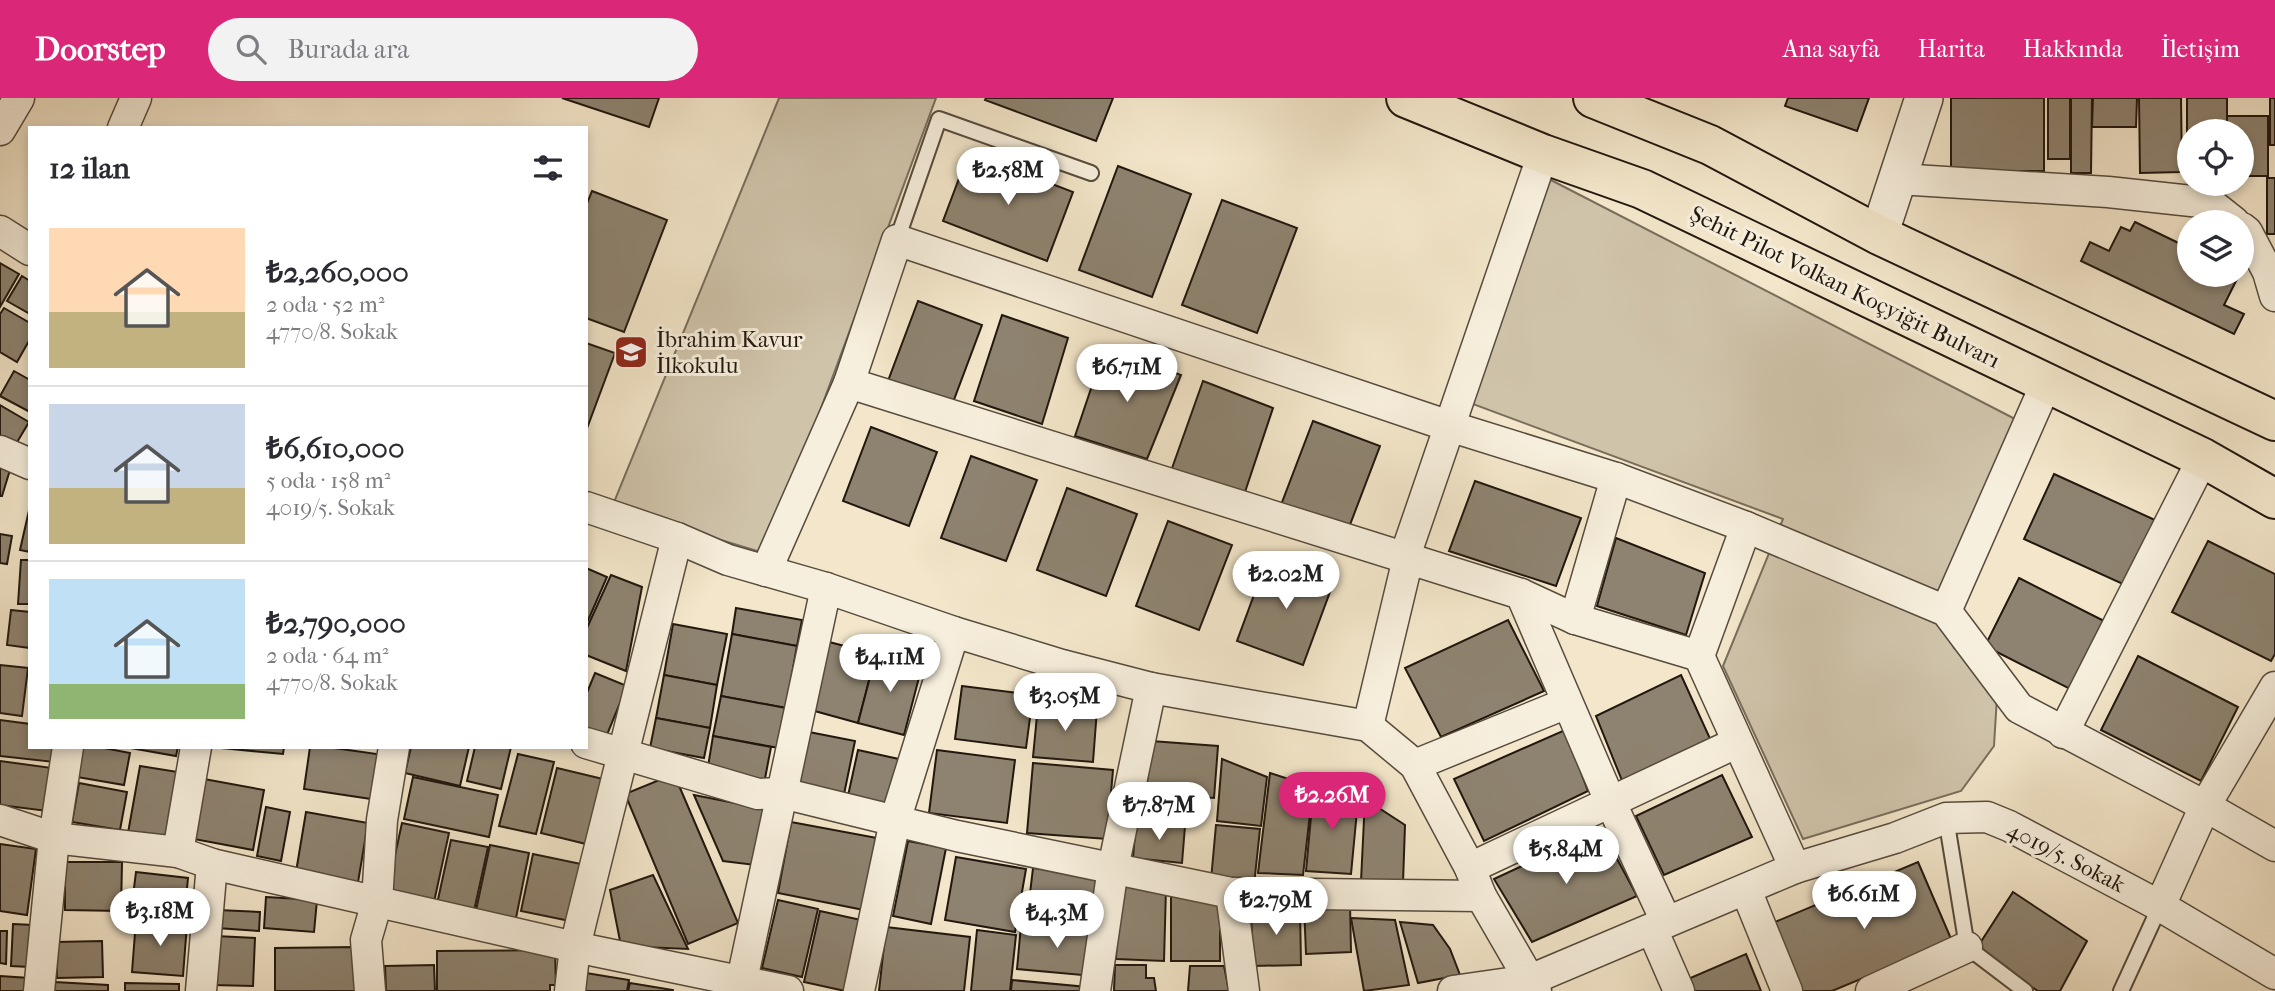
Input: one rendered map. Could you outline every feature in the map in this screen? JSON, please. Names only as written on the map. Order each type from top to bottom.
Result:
[{"type":"main road","name":"Şehit Pilot Volkan Koçyiğit Bulvarı","points":[[1406,98],[1543,154],[1642,189],[2203,458],[2275,499]]},
{"type":"main road","points":[[1592,98],[1710,145],[1879,235],[2275,421]]},
{"type":"street","points":[[0,130],[19,98]]},
{"type":"street","points":[[124,126],[136,98]]},
{"type":"street","points":[[1879,235],[1924,98]]},
{"type":"street","points":[[1368,726],[1406,567],[1404,559],[1543,154]]},
{"type":"street","points":[[1898,179],[2108,192],[2210,203],[2219,210]]},
{"type":"street","points":[[0,230],[28,249]]},
{"type":"street","points":[[766,571],[849,383],[897,240],[1449,426],[1616,478],[1746,527],[1947,611],[2019,708],[2275,846]]},
{"type":"street","points":[[2254,240],[2267,256],[2275,296]]},
{"type":"street","points":[[849,383],[1521,594],[1575,619],[1699,656]]},
{"type":"street","points":[[1947,611],[2046,384]]},
{"type":"street","points":[[0,452],[28,463]]},
{"type":"street","points":[[2063,733],[2203,458]]},
{"type":"street","points":[[1575,619],[1616,478]]},
{"type":"street","points":[[588,508],[677,538],[728,560],[826,588],[1062,666],[1151,688],[1368,726],[1415,765],[1470,868],[1480,896],[1533,985]]},
{"type":"street","points":[[1746,527],[1699,656],[1736,743],[1795,868]]},
{"type":"street","points":[[570,991],[575,947],[677,538]]},
{"type":"street","points":[[742,986],[826,588]]},
{"type":"street","points":[[1521,594],[1610,801],[1659,925],[1679,991]]},
{"type":"street","points":[[859,991],[895,821],[954,632]]},
{"type":"street","points":[[2160,906],[2204,806],[2275,687]]},
{"type":"street","points":[[1095,991],[1114,868],[1151,688]]},
{"type":"street","points":[[1415,765],[1567,704]]},
{"type":"street","points":[[1470,868],[1736,743]]},
{"type":"street","points":[[588,744],[758,794],[782,793],[895,821],[1231,893],[1480,896]]},
{"type":"street","points":[[39,991],[54,838],[68,749]]},
{"type":"street","points":[[178,852],[196,749]]},
{"type":"street","points":[[370,991],[366,940],[377,902],[382,820],[394,749]]},
{"type":"street","name":"4019/5. Sokak","points":[[1453,991],[1533,985],[1659,925],[1795,868],[1895,838],[1947,818],[1987,817],[2160,906],[2275,974]]},
{"type":"street","points":[[0,820],[54,838],[178,852],[212,864],[742,986],[788,991]]},
{"type":"street","points":[[201,991],[212,864]]},
{"type":"street","points":[[1746,890],[1787,991]]},
{"type":"street","points":[[1231,893],[1244,991]]},
{"type":"street","points":[[1871,991],[1967,947]]},
{"type":"lane","points":[[897,240],[939,118],[1091,173]]},
{"type":"lane","points":[[1947,818],[1967,947],[2025,991]]},
{"type":"lane","points":[[2121,991],[2160,906]]},
{"type":"shaded area","points":[[779,98],[936,98],[767,554],[612,507]]},
{"type":"shaded area","points":[[1545,177],[2019,421],[1936,598],[1954,648],[1998,680],[1994,746],[1961,791],[1803,839],[1723,666],[1783,519],[1462,400]]},
{"type":"building","points":[[562,98],[659,98],[649,127]]},
{"type":"building","points":[[1113,98],[1096,141],[985,100]]},
{"type":"building","points":[[1788,98],[1869,98],[1857,131],[1785,106]]},
{"type":"building","points":[[1951,98],[2044,98],[2044,171],[1951,171]]},
{"type":"building","points":[[2048,98],[2070,98],[2070,159],[2048,159]]},
{"type":"building","points":[[2071,98],[2092,98],[2091,173],[2071,173]]},
{"type":"building","points":[[2093,98],[2137,98],[2136,127],[2092,127]]},
{"type":"building","points":[[2139,98],[2181,98],[2181,119],[2177,119],[2177,172],[2140,173]]},
{"type":"building","points":[[2187,98],[2227,98],[2227,119],[2187,119]]},
{"type":"building","points":[[2270,98],[2275,98],[2275,145],[2270,145]]},
{"type":"building","points":[[2227,116],[2268,116],[2268,176],[2254,176],[2254,119],[2227,119]]},
{"type":"building","points":[[969,152],[1073,192],[1047,261],[943,221]]},
{"type":"building","points":[[1118,166],[1191,194],[1152,297],[1079,270]]},
{"type":"building","points":[[2267,178],[2275,178],[2275,234],[2267,234]]},
{"type":"building","name":"İbrahim Kavur İlkokulu","points":[[592,191],[667,220],[624,332],[588,319],[588,201]]},
{"type":"building","points":[[1222,200],[1297,228],[1257,333],[1182,305]]},
{"type":"building","points":[[2135,222],[2177,242],[2177,287],[2233,287],[2224,305],[2244,314],[2234,334],[2081,261],[2090,242],[2109,251],[2121,227],[2130,231]]},
{"type":"building","points":[[0,263],[19,274],[0,307]]},
{"type":"building","points":[[22,276],[28,280],[28,313],[7,301]]},
{"type":"building","points":[[918,301],[982,325],[952,405],[888,381]]},
{"type":"building","points":[[4,308],[28,322],[28,343],[17,362],[0,352],[0,314]]},
{"type":"building","points":[[1002,315],[1068,338],[1042,424],[974,401]]},
{"type":"building","points":[[588,344],[615,353],[588,426]]},
{"type":"building","points":[[1105,347],[1181,375],[1147,459],[1075,436]]},
{"type":"building","points":[[14,371],[28,379],[28,411],[0,396]]},
{"type":"building","points":[[1203,381],[1273,408],[1244,495],[1171,471]]},
{"type":"building","points":[[0,405],[28,421],[16,444],[0,435]]},
{"type":"building","points":[[1313,421],[1380,446],[1348,530],[1281,505]]},
{"type":"building","points":[[871,427],[937,452],[909,526],[843,501]]},
{"type":"building","points":[[971,456],[1037,480],[1006,561],[941,538]]},
{"type":"building","points":[[0,467],[10,470],[2,496],[0,496]]},
{"type":"building","points":[[2054,474],[2155,520],[2125,585],[2024,539]]},
{"type":"building","points":[[1475,481],[1581,518],[1556,586],[1449,551]]},
{"type":"building","points":[[1067,488],[1137,514],[1106,596],[1037,570]]},
{"type":"building","points":[[28,515],[28,552],[20,550]]},
{"type":"building","points":[[1168,521],[1232,545],[1199,630],[1136,606]]},
{"type":"building","points":[[0,534],[12,536],[7,564],[0,563]]},
{"type":"building","points":[[1616,538],[1705,573],[1686,635],[1597,606]]},
{"type":"building","points":[[2208,541],[2275,574],[2275,654],[2271,661],[2172,612]]},
{"type":"building","points":[[1268,557],[1334,581],[1303,665],[1237,641]]},
{"type":"building","points":[[21,560],[28,560],[28,604],[18,604]]},
{"type":"building","points":[[588,569],[607,577],[588,620]]},
{"type":"building","points":[[611,575],[642,587],[626,671],[588,656],[588,626]]},
{"type":"building","points":[[2019,578],[2114,626],[2080,694],[1985,646]]},
{"type":"building","points":[[736,608],[802,620],[797,646],[732,634]]},
{"type":"building","points":[[11,610],[28,612],[28,648],[7,645]]},
{"type":"building","points":[[1508,620],[1544,691],[1441,737],[1405,668]]},
{"type":"building","points":[[673,624],[727,634],[717,685],[664,675]]},
{"type":"building","points":[[732,634],[797,646],[786,708],[721,696]]},
{"type":"building","points":[[829,642],[876,654],[858,723],[811,710]]},
{"type":"building","points":[[876,654],[922,666],[904,735],[858,723]]},
{"type":"building","points":[[2138,656],[2238,707],[2201,781],[2101,730]]},
{"type":"building","points":[[0,665],[28,668],[22,716],[0,713]]},
{"type":"building","points":[[595,673],[627,686],[604,742],[588,736],[588,690]]},
{"type":"building","points":[[664,675],[717,685],[710,728],[656,718]]},
{"type":"building","points":[[1681,675],[1712,743],[1623,783],[1596,716]]},
{"type":"building","points":[[962,686],[1033,695],[1026,748],[955,739]]},
{"type":"building","points":[[721,696],[786,708],[779,748],[713,736]]},
{"type":"building","points":[[1038,705],[1097,709],[1093,762],[1033,757]]},
{"type":"building","points":[[656,718],[710,728],[704,758],[650,748]]},
{"type":"building","points":[[0,720],[28,724],[28,749],[56,749],[54,762],[0,756]]},
{"type":"building","points":[[1565,730],[1588,791],[1484,841],[1454,779]]},
{"type":"building","points":[[809,732],[855,741],[843,799],[797,789]]},
{"type":"building","points":[[713,736],[771,747],[763,789],[706,779]]},
{"type":"building","points":[[1151,741],[1218,746],[1214,798],[1146,792]]},
{"type":"building","points":[[83,749],[109,749],[130,753],[124,785],[77,777]]},
{"type":"building","points":[[136,749],[178,749],[176,756]]},
{"type":"building","points":[[232,749],[284,749],[283,754]]},
{"type":"building","points":[[310,749],[341,749],[384,755],[378,800],[304,789]]},
{"type":"building","points":[[411,749],[469,749],[460,786],[405,773]]},
{"type":"building","points":[[475,749],[511,749],[501,789],[467,781]]},
{"type":"building","points":[[858,750],[899,759],[887,814],[846,805]]},
{"type":"building","points":[[937,750],[1015,760],[1007,823],[929,813]]},
{"type":"building","points":[[518,754],[554,762],[536,834],[499,826]]},
{"type":"building","points":[[1222,759],[1267,777],[1261,826],[1217,821]]},
{"type":"building","points":[[0,761],[52,768],[47,811],[0,805]]},
{"type":"building","points":[[1033,763],[1113,770],[1107,839],[1027,833]]},
{"type":"building","points":[[140,766],[178,772],[166,839],[128,833]]},
{"type":"building","points":[[557,768],[603,779],[586,844],[541,833]]},
{"type":"building","points":[[1270,773],[1313,787],[1303,875],[1258,873]]},
{"type":"building","points":[[674,774],[738,923],[688,944],[625,794]]},
{"type":"building","points":[[1722,775],[1752,837],[1664,875],[1636,816]]},
{"type":"building","points":[[413,777],[498,795],[489,837],[404,819]]},
{"type":"building","points":[[204,779],[264,790],[253,850],[194,839]]},
{"type":"building","points":[[79,783],[127,792],[120,830],[72,822]]},
{"type":"building","points":[[1314,784],[1358,800],[1351,874],[1306,871]]},
{"type":"building","points":[[694,795],[765,809],[755,865],[723,861]]},
{"type":"building","points":[[1365,799],[1405,825],[1403,883],[1361,881]]},
{"type":"building","points":[[266,807],[290,812],[281,861],[257,856]]},
{"type":"building","points":[[306,812],[368,823],[357,888],[295,878]]},
{"type":"building","points":[[791,822],[877,838],[864,910],[778,893]]},
{"type":"building","points":[[1136,822],[1185,826],[1182,863],[1133,858]]},
{"type":"building","points":[[402,823],[449,833],[434,902],[387,892]]},
{"type":"building","points":[[1216,825],[1260,829],[1254,885],[1211,880]]},
{"type":"building","points":[[1601,829],[1637,896],[1532,942],[1494,879]]},
{"type":"building","points":[[451,840],[488,847],[474,911],[437,904]]},
{"type":"building","points":[[908,841],[946,848],[931,924],[893,916]]},
{"type":"building","points":[[0,844],[36,849],[27,915],[0,911]]},
{"type":"building","points":[[490,845],[529,853],[515,923],[475,915]]},
{"type":"building","points":[[533,854],[581,864],[570,921],[521,911]]},
{"type":"building","points":[[956,857],[1026,869],[1015,932],[945,920]]},
{"type":"building","points":[[65,862],[122,862],[121,911],[65,910]]},
{"type":"building","points":[[1918,862],[1952,941],[1832,991],[1802,991],[1775,922]]},
{"type":"building","points":[[1033,868],[1101,875],[1095,926],[1027,919]]},
{"type":"building","points":[[136,872],[188,878],[185,909],[132,904]]},
{"type":"building","points":[[653,875],[688,949],[621,946],[610,890]]},
{"type":"building","points":[[1119,886],[1166,888],[1164,961],[1116,959]]},
{"type":"building","points":[[2013,892],[2087,941],[2060,991],[2038,991],[1975,951]]},
{"type":"building","points":[[1171,896],[1220,896],[1220,961],[1171,961]]},
{"type":"building","points":[[266,897],[317,900],[314,932],[264,928]]},
{"type":"building","points":[[778,900],[818,909],[802,977],[762,968]]},
{"type":"building","points":[[1350,903],[1351,952],[1306,954],[1304,905]]},
{"type":"building","points":[[1300,909],[1301,965],[1253,966],[1251,910]]},
{"type":"building","points":[[218,910],[260,912],[259,931],[217,928]]},
{"type":"building","points":[[820,911],[861,920],[845,991],[804,982]]},
{"type":"building","points":[[1351,918],[1395,920],[1409,985],[1364,991]]},
{"type":"building","points":[[136,920],[187,924],[183,976],[132,972]]},
{"type":"building","points":[[1400,922],[1433,925],[1450,949],[1460,975],[1418,983]]},
{"type":"building","points":[[13,924],[33,925],[30,967],[11,966]]},
{"type":"building","points":[[1021,925],[1097,932],[1093,976],[1017,969]]},
{"type":"building","points":[[886,927],[970,937],[964,991],[879,991]]},
{"type":"building","points":[[977,930],[1016,935],[1010,991],[971,991]]},
{"type":"building","points":[[0,931],[7,931],[6,964],[0,963]]},
{"type":"building","points":[[216,936],[255,938],[253,986],[213,985]]},
{"type":"building","points":[[102,941],[103,977],[57,978],[56,942]]},
{"type":"building","points":[[357,947],[357,991],[275,991],[275,948]]},
{"type":"building","points":[[555,950],[556,985],[550,985],[550,991],[437,991],[437,951]]},
{"type":"building","points":[[1746,954],[1761,991],[1693,991],[1688,979]]},
{"type":"building","points":[[434,965],[435,991],[386,991],[385,966]]},
{"type":"building","points":[[1115,965],[1146,965],[1146,978],[1154,978],[1156,991],[1114,991]]},
{"type":"building","points":[[1190,966],[1224,966],[1229,991],[1188,991]]},
{"type":"building","points":[[586,973],[629,980],[627,991],[584,991]]},
{"type":"building","points":[[0,976],[29,978],[28,991],[0,991]]},
{"type":"building","points":[[1012,980],[1087,987],[1086,991],[1011,991]]},
{"type":"building","points":[[54,982],[108,985],[108,991],[54,991]]},
{"type":"building","points":[[125,983],[179,984],[179,991],[125,991]]},
{"type":"building","points":[[630,983],[673,990],[673,991],[628,991]]},
{"type":"place","name":"İbrahim Kavur İlkokulu","points":[[631,352]]}]
